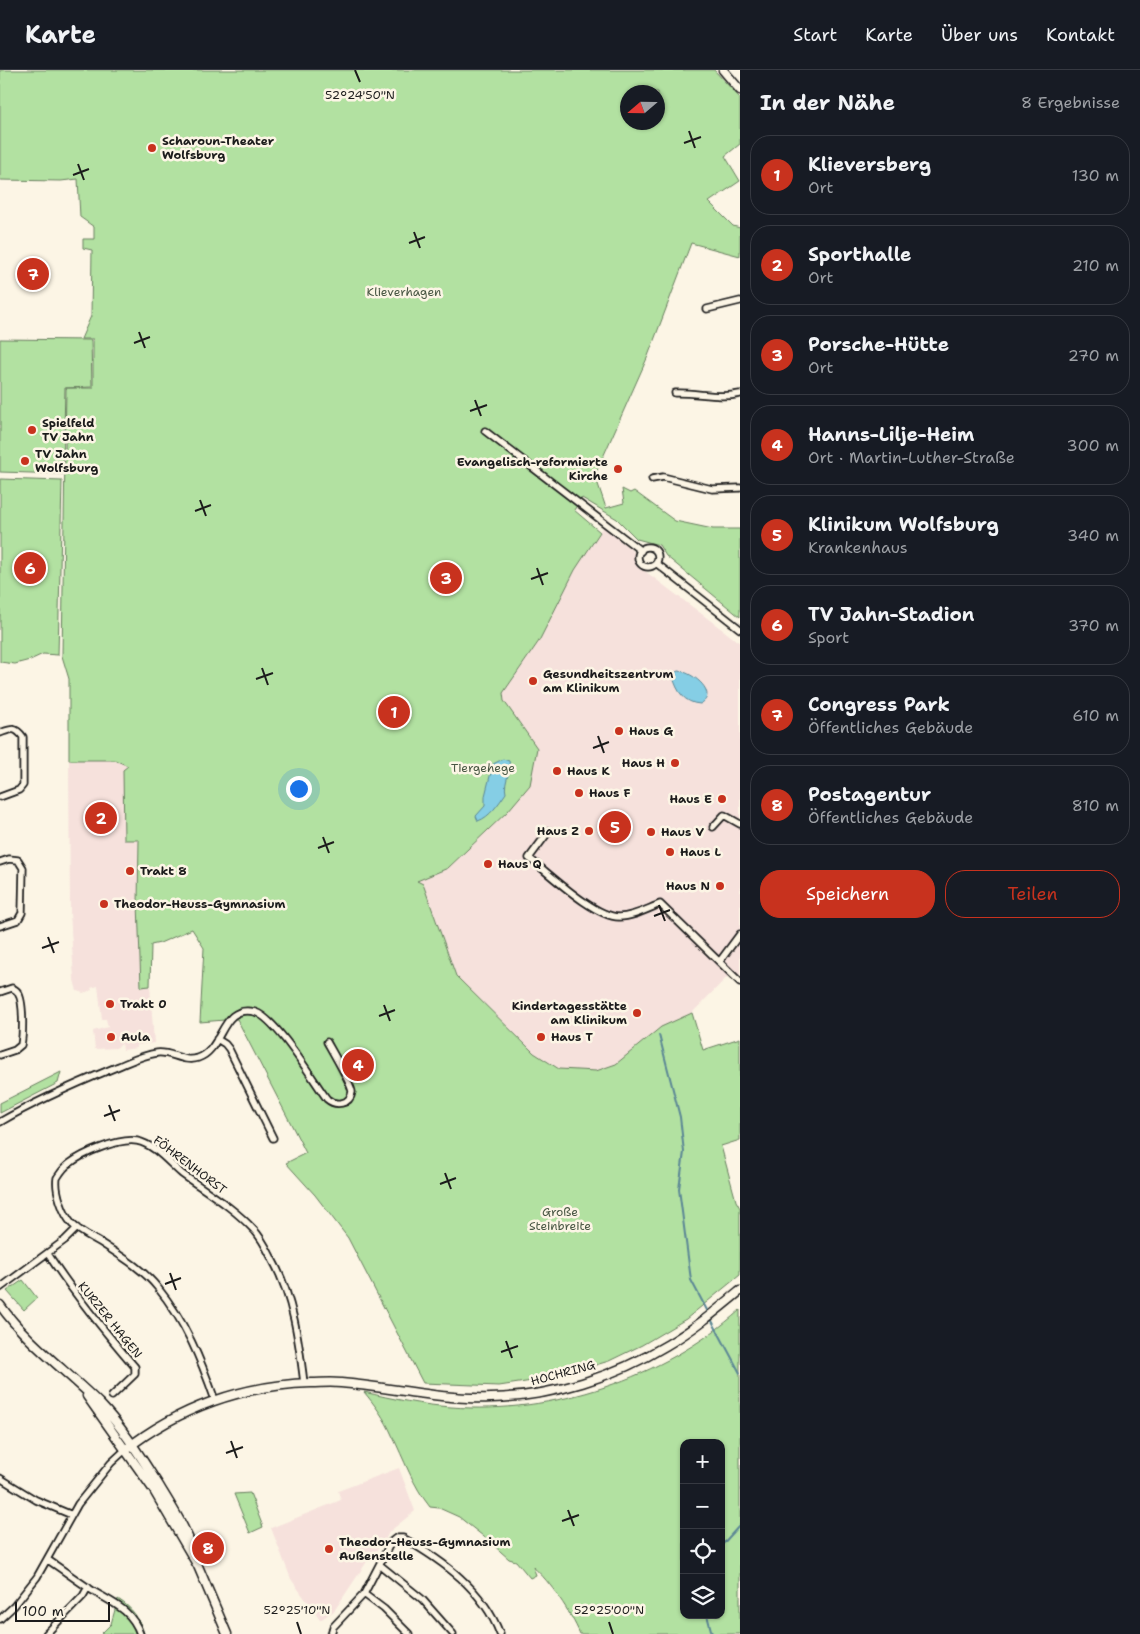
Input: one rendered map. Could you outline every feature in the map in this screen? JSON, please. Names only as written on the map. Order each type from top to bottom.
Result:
[{"type":"street","points":[[723,70],[740,90]]},
{"type":"street","points":[[707,309],[740,301]]},
{"type":"street","points":[[675,393],[690,392],[714,396],[740,394]]},
{"type":"street","points":[[485,431],[641,551]]},
{"type":"street","points":[[652,479],[663,477],[712,489],[740,488]]},
{"type":"street","points":[[647,547],[655,549],[658,556],[656,564],[650,567],[642,565],[638,558],[641,551],[647,547]]},
{"type":"street","points":[[656,564],[740,629]]},
{"type":"street","points":[[0,733],[11,729],[18,731],[23,737],[23,785],[19,790],[0,797]]},
{"type":"street","points":[[713,827],[724,815],[740,824]]},
{"type":"street","points":[[550,831],[529,858],[593,908],[606,915],[620,917],[637,914],[660,904],[740,982]]},
{"type":"street","points":[[0,862],[9,859],[18,860],[23,868],[22,913],[18,920],[0,926]]},
{"type":"street","points":[[720,961],[740,934]]},
{"type":"street","points":[[0,992],[12,988],[18,991],[21,999],[22,1033],[21,1045],[15,1050],[0,1055]]},
{"type":"street","points":[[0,1122],[68,1087],[139,1058],[158,1053],[184,1059],[198,1058],[210,1051],[232,1016],[247,1011],[261,1014],[273,1024],[327,1099],[336,1104],[342,1104],[346,1102],[352,1092],[327,1042]]},
{"type":"street","points":[[217,1039],[229,1049],[273,1138]]},
{"type":"street","name":"FÖHRENHORST","points":[[215,1400],[199,1357],[186,1330],[159,1289],[144,1273],[77,1228],[68,1217],[57,1190],[57,1178],[62,1170],[91,1151],[128,1140],[144,1143],[182,1174],[230,1208],[250,1226],[260,1237],[274,1261],[289,1304],[300,1348],[304,1383]]},
{"type":"street","points":[[0,1288],[48,1254],[77,1228]]},
{"type":"street","name":"KURZER HAGEN","points":[[48,1254],[85,1306],[135,1368],[135,1374],[112,1396]]},
{"type":"street","name":"HOCHRING","points":[[125,1450],[180,1415],[215,1400],[257,1389],[304,1383],[339,1382],[440,1397],[491,1398],[523,1396],[582,1382],[624,1366],[668,1345],[694,1328],[740,1290]]},
{"type":"street","points":[[0,1305],[24,1332],[81,1386],[120,1427],[172,1508],[194,1548],[198,1566]]},
{"type":"street","points":[[81,1386],[154,1489],[198,1566],[227,1634]]},
{"type":"street","points":[[0,1619],[27,1591],[48,1560],[78,1504],[111,1463],[125,1450]]},
{"type":"street","points":[[0,1478],[36,1500],[72,1515]]},
{"type":"street","points":[[331,1634],[333,1628],[364,1594],[391,1542],[396,1538],[403,1538],[431,1554],[468,1585],[482,1600],[500,1634]]},
{"type":"street","points":[[48,1560],[124,1609],[134,1621],[140,1634]]},
{"type":"street","points":[[380,1565],[422,1599],[453,1634]]},
{"type":"street","points":[[46,1634],[83,1596],[88,1587]]},
{"type":"street","points":[[364,1594],[409,1634]]},
{"type":"shaded area","points":[[603,526],[635,553],[637,565],[740,643],[740,978],[733,971],[692,1013],[703,1051],[594,1091],[534,1053],[456,976],[423,884],[417,881],[448,868],[508,811],[537,748],[504,701],[503,693],[539,641],[575,570]]},
{"type":"shaded area","name":"Theodor-Heuss-Gymnasium","points":[[69,760],[115,760],[129,766],[139,797],[138,903],[141,987],[150,986],[154,1043],[137,1045],[137,1048],[123,1050],[122,1044],[116,1048],[95,1049],[93,1031],[108,1027],[106,1019],[102,1019],[98,986],[83,993],[77,991],[74,980],[70,912]]},
{"type":"shaded area","name":"Theodor-Heuss-Gymnasium Außenstelle","points":[[399,1468],[415,1511],[389,1532],[384,1542],[368,1560],[334,1611],[320,1620],[291,1579],[271,1528],[341,1500],[338,1491]]},
{"type":"green space","points":[[0,70],[714,70],[740,98],[740,144],[725,156],[740,181],[709,202],[733,226],[740,228],[740,256],[691,243],[648,356],[595,475],[606,508],[624,503],[622,489],[630,493],[634,491],[675,521],[713,529],[740,529],[740,617],[666,556],[659,545],[637,539],[617,519],[582,498],[574,510],[600,532],[575,570],[539,641],[503,693],[504,701],[537,748],[530,785],[508,811],[448,868],[417,881],[423,884],[456,976],[534,1053],[559,1069],[596,1071],[616,1064],[661,1027],[692,1013],[703,1050],[740,1038],[740,1140],[721,1146],[736,1201],[740,1208],[740,1275],[686,1319],[642,1345],[609,1361],[552,1378],[499,1386],[423,1383],[348,1238],[315,1195],[286,1163],[306,1153],[237,1019],[200,1022],[204,948],[192,929],[151,945],[150,986],[141,987],[138,903],[139,840],[124,840],[123,770],[128,766],[115,760],[69,760],[69,679],[62,656],[66,388],[93,388],[93,339],[81,339],[91,316],[92,250],[83,248],[83,239],[94,239],[94,227],[80,217],[78,179],[61,181],[0,180]]},
{"type":"green space","name":"Spielfeld TV Jahn","points":[[0,339],[91,340],[92,387],[65,388],[63,474],[0,472]]},
{"type":"green space","points":[[0,479],[62,481],[58,655],[43,654],[15,664],[0,662]]},
{"type":"green space","points":[[61,1072],[58,1083],[0,1113],[0,1103]]},
{"type":"green space","points":[[23,1280],[37,1298],[24,1310],[7,1291]]},
{"type":"green space","points":[[740,1310],[740,1634],[580,1634],[560,1598],[533,1567],[536,1575],[530,1578],[516,1561],[509,1559],[459,1517],[439,1508],[430,1507],[414,1481],[386,1423],[364,1392],[429,1405],[451,1407],[489,1408],[528,1405],[567,1398],[605,1387],[642,1373],[677,1355],[710,1334]]},
{"type":"green space","points":[[250,1493],[263,1527],[250,1533],[234,1494]]},
{"type":"green space","points":[[118,1599],[135,1614],[144,1634],[101,1634],[111,1624]]},
{"type":"water","points":[[678,671],[690,675],[706,689],[707,695],[705,700],[700,704],[685,699],[682,695],[673,677],[674,673]]},
{"type":"water","points":[[503,759],[509,761],[510,765],[505,789],[506,793],[490,813],[478,821],[476,816],[485,806],[485,796],[493,764]]},
{"type":"waterway","points":[[659,1035],[680,1117],[684,1152],[679,1189],[691,1280],[709,1314]]},
{"type":"waterway","points":[[711,1319],[740,1373]]},
{"type":"waterway","points":[[725,1542],[740,1525]]},
{"type":"waterway","points":[[708,1619],[712,1634]]},
{"type":"place","name":"Scharoun-Theater Wolfsburg","points":[[152,148]]},
{"type":"place","name":"Congress Park","points":[[33,274]]},
{"type":"place","name":"Spielfeld TV Jahn","points":[[32,430]]},
{"type":"place","name":"TV Jahn Wolfsburg","points":[[25,461]]},
{"type":"place","name":"Evangelisch-reformierte Kirche","points":[[618,469]]},
{"type":"place","name":"TV Jahn-Stadion","points":[[30,568]]},
{"type":"place","name":"Porsche-Hütte","points":[[446,578]]},
{"type":"place","name":"Gesundheitszentrum am Klinikum","points":[[533,681]]},
{"type":"place","name":"Klieversberg","points":[[394,712]]},
{"type":"place","name":"Haus G","points":[[619,731]]},
{"type":"place","name":"Haus H","points":[[675,763]]},
{"type":"place","name":"Haus K","points":[[557,771]]},
{"type":"place","name":"Haus F","points":[[579,793]]},
{"type":"place","name":"Haus E","points":[[722,799]]},
{"type":"place","name":"Sporthalle","points":[[101,818]]},
{"type":"place","name":"Klinikum Wolfsburg","points":[[615,827]]},
{"type":"place","name":"Haus Z","points":[[589,831]]},
{"type":"place","name":"Haus V","points":[[651,832]]},
{"type":"place","name":"Haus L","points":[[670,852]]},
{"type":"place","name":"Haus Q","points":[[488,864]]},
{"type":"place","name":"Trakt 8","points":[[130,871]]},
{"type":"place","name":"Haus N","points":[[720,886]]},
{"type":"place","name":"Theodor-Heuss-Gymnasium","points":[[104,904]]},
{"type":"place","name":"Trakt 0","points":[[110,1004]]},
{"type":"place","name":"Kindertagesstätte am Klinikum","points":[[637,1013]]},
{"type":"place","name":"Aula","points":[[111,1037]]},
{"type":"place","name":"Haus T","points":[[541,1037]]},
{"type":"place","name":"Hanns-Lilje-Heim","points":[[358,1065]]},
{"type":"place","name":"Postagentur","points":[[208,1548]]},
{"type":"place","name":"Theodor-Heuss-Gymnasium Außenstelle","points":[[329,1549]]},
{"type":"park label","name":"Klieverhagen","points":[[404,292]]},
{"type":"park label","name":"Tiergehege","points":[[483,768]]},
{"type":"park label","name":"Große Steinbreite","points":[[560,1219]]}]
